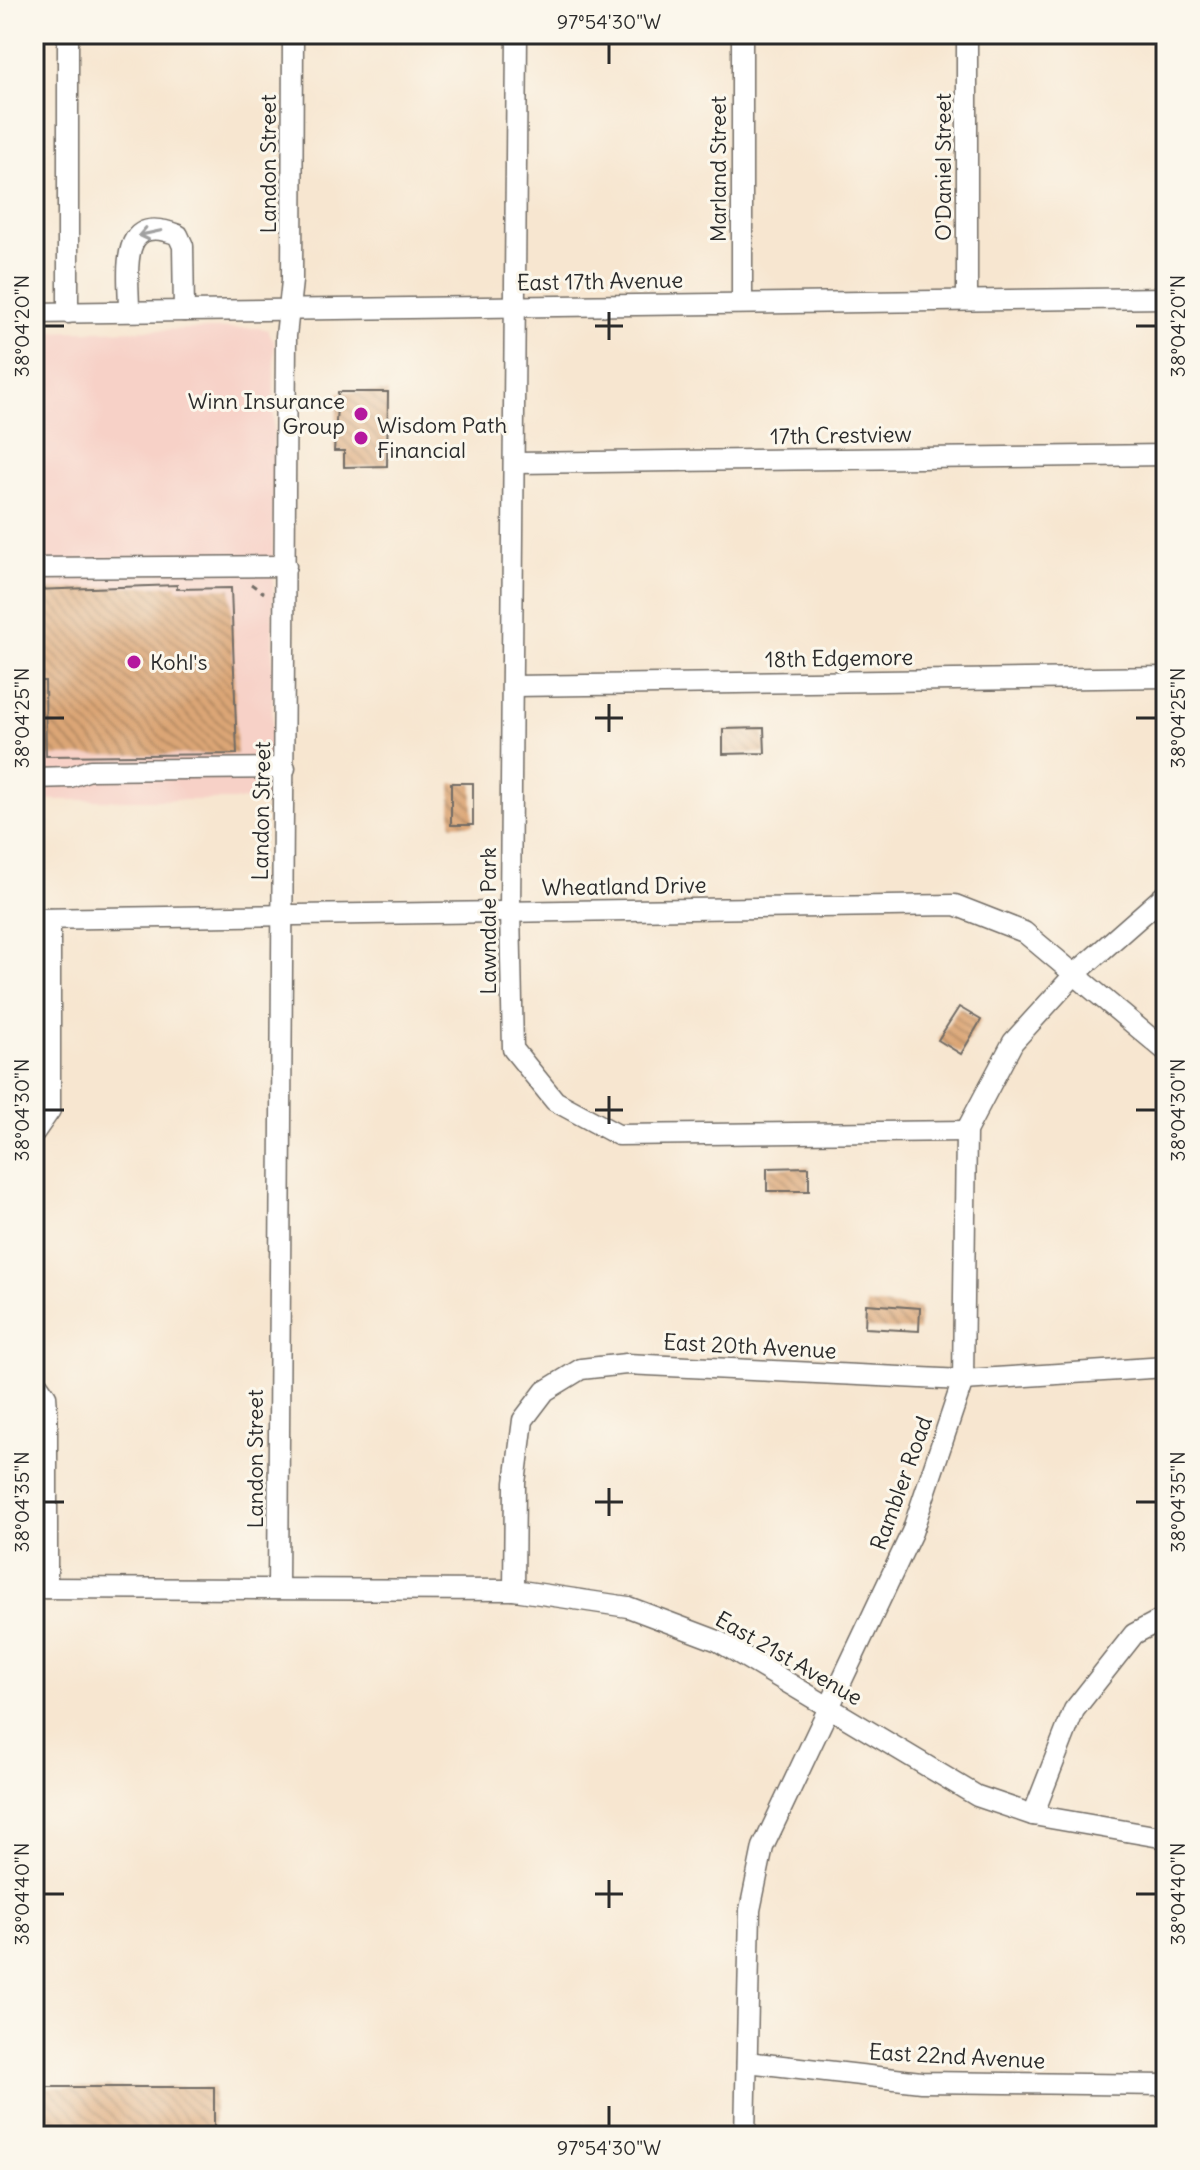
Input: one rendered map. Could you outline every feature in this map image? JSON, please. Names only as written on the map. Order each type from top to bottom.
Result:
[{"type":"street","points":[[68,34],[68,313]]},
{"type":"street","name":"Landon Street","points":[[278,1589],[293,34]]},
{"type":"street","name":"Lawndale Park","points":[[517,34],[516,463],[510,911],[513,1049],[555,1101],[618,1135],[966,1131]]},
{"type":"street","name":"Marland Street","points":[[742,34],[742,303]]},
{"type":"street","name":"O'Daniel Street","points":[[967,34],[967,300]]},
{"type":"street","points":[[129,311],[129,249],[136,236],[150,230],[178,235],[183,246],[184,311]]},
{"type":"street","name":"East 17th Avenue","points":[[34,313],[1166,298]]},
{"type":"street","name":"17th Crestview","points":[[516,463],[1166,455]]},
{"type":"street","points":[[34,568],[286,566]]},
{"type":"street","name":"18th Edgemore","points":[[513,686],[1166,677]]},
{"type":"street","points":[[34,778],[70,777],[90,770],[285,768]]},
{"type":"street","name":"Rambler Road","points":[[745,2136],[753,1880],[763,1847],[912,1532],[963,1380],[966,1131],[1013,1042],[1075,974],[1166,894]]},
{"type":"street","name":"Wheatland Drive","points":[[42,919],[283,918],[510,911],[955,905],[1024,932],[1166,1051]]},
{"type":"street","points":[[34,1133],[50,1110],[42,919]]},
{"type":"street","name":"East 20th Avenue","points":[[514,1590],[515,1483],[523,1420],[545,1391],[581,1369],[626,1364],[963,1380],[1166,1367]]},
{"type":"street","points":[[34,1379],[46,1396],[47,1410],[40,1588]]},
{"type":"street","name":"East 21st Avenue","points":[[40,1588],[514,1590],[628,1607],[718,1641],[977,1796],[1033,1815],[1166,1838]]},
{"type":"street","points":[[1033,1815],[1074,1710],[1134,1634],[1166,1617]]},
{"type":"street","name":"East 22nd Avenue","points":[[747,2062],[921,2082],[1166,2085]]},
{"type":"shaded area","points":[[268,330],[274,342],[272,800],[34,800],[34,332]]},
{"type":"building","points":[[338,392],[388,392],[387,466],[344,467],[344,451],[334,451]]},
{"type":"building","name":"Kohl's","points":[[177,585],[177,589],[231,588],[237,754],[46,756],[45,681],[34,681],[34,590]]},
{"type":"building","points":[[764,728],[765,753],[723,754],[723,729]]},
{"type":"building","points":[[451,783],[473,783],[473,825],[451,825]]},
{"type":"building","points":[[959,1007],[981,1020],[961,1054],[938,1040]]},
{"type":"building","points":[[809,1167],[809,1191],[767,1191],[767,1168]]},
{"type":"building","points":[[866,1304],[920,1308],[919,1331],[865,1328]]},
{"type":"building","points":[[35,2087],[214,2087],[214,2136],[35,2136]]},
{"type":"place","name":"Winn Insurance Group","points":[[361,414]]},
{"type":"place","name":"Wisdom Path Financial","points":[[361,438]]},
{"type":"place","name":"Kohl's","points":[[134,662]]}]
